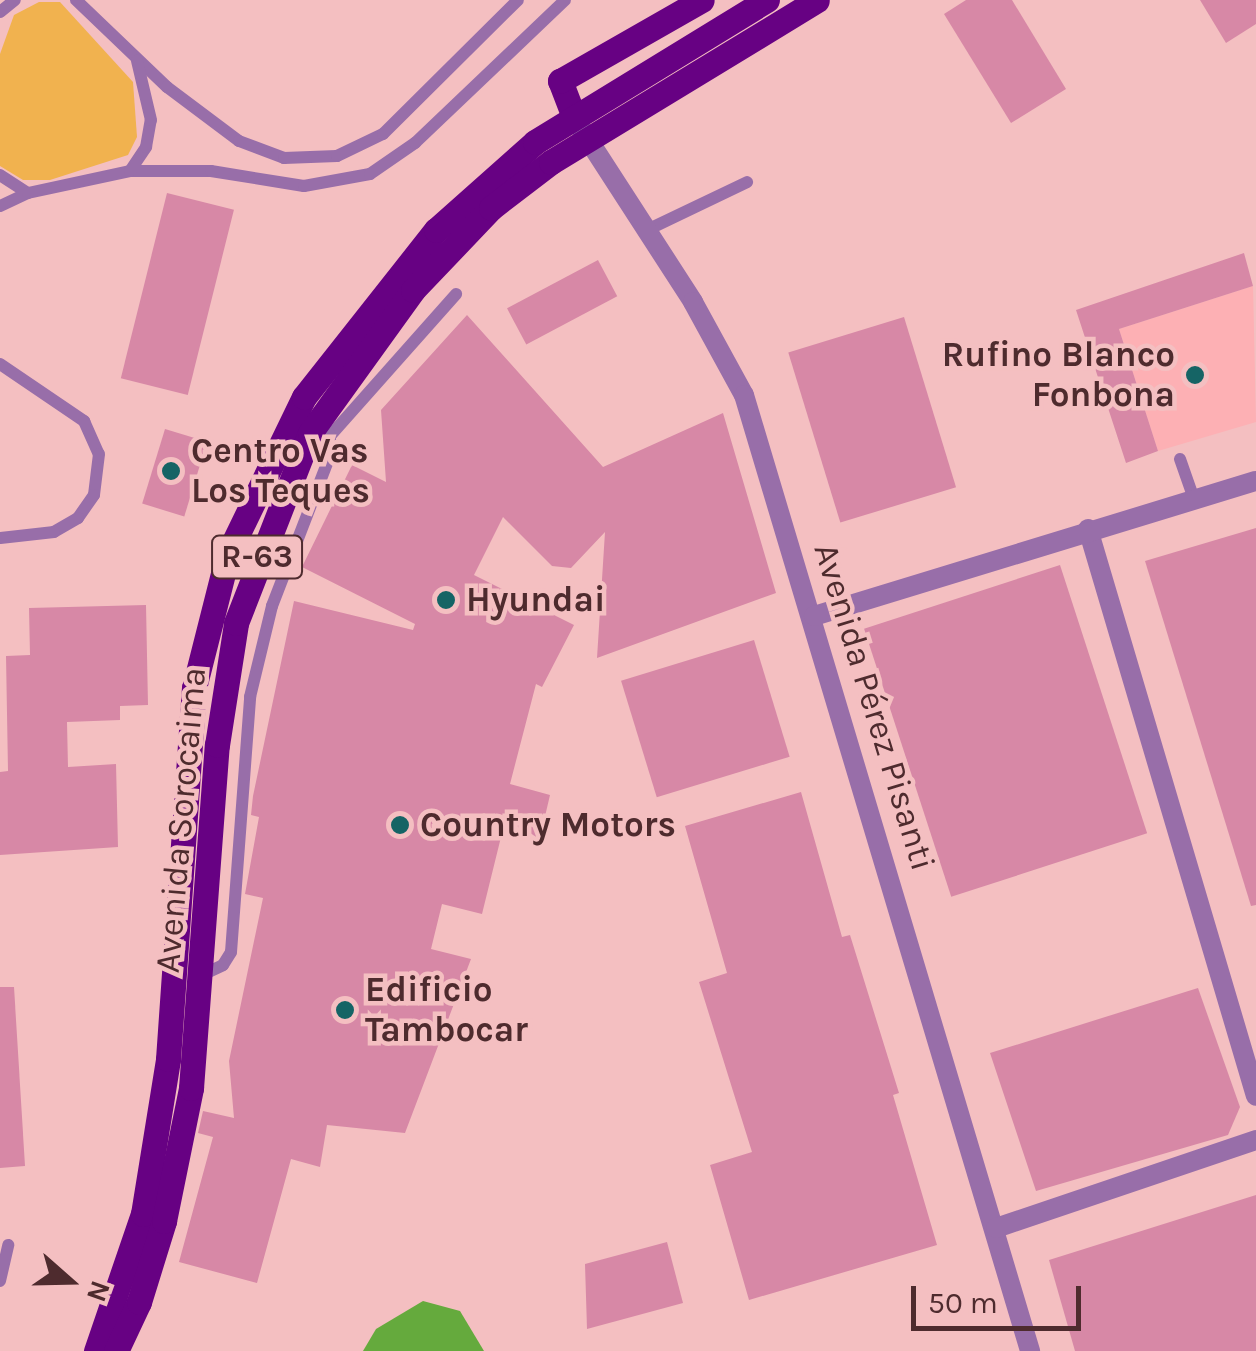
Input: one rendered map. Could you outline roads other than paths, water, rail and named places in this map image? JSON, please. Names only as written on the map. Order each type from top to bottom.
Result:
[{"type":"main road","points":[[580,128],[560,81],[702,0]]},
{"type":"main road","name":"Avenida Sorocaima","points":[[116,1351],[139,1302],[153,1218],[194,688],[228,554],[361,355],[454,246],[580,128],[767,0]]},
{"type":"main road","name":"Avenida Sorocaima","points":[[580,128],[817,0]]},
{"type":"main road","name":"Avenida Sorocaima","points":[[96,1351],[153,1218],[192,1088],[216,745],[233,638],[281,497],[318,417]]},
{"type":"street","name":"Avenida Pérez Pisanti","points":[[580,128],[647,230],[744,395],[814,616],[1030,1351]]},
{"type":"street","points":[[814,616],[1256,481]]},
{"type":"street","points":[[1088,530],[1256,1096]]},
{"type":"street","points":[[996,1228],[1256,1140]]},
{"type":"lane","points":[[0,12],[16,0]]},
{"type":"lane","points":[[76,0],[136,59],[239,141],[284,158],[337,156],[383,134],[518,0]]},
{"type":"lane","points":[[0,206],[28,194],[130,171],[211,171],[304,186],[370,174],[414,142],[565,0]]},
{"type":"lane","points":[[130,171],[146,147],[151,120],[136,59]]},
{"type":"lane","points":[[0,175],[28,194]]},
{"type":"lane","points":[[647,230],[748,182]]},
{"type":"lane","points":[[318,417],[456,294]]},
{"type":"lane","points":[[0,364],[84,421],[99,454],[94,494],[78,518],[54,532],[0,538]]},
{"type":"lane","points":[[1180,459],[1194,499]]},
{"type":"lane","points":[[0,1281],[8,1244]]},
{"type":"place","name":"Rufino Blanco Fonbona","points":[[1195,375]]},
{"type":"place","name":"Centro Vas Los Teques","points":[[171,471]]},
{"type":"place","name":"Hyundai","points":[[446,600]]},
{"type":"place","name":"Country Motors","points":[[400,825]]},
{"type":"place","name":"Edificio Tambocar","points":[[345,1010]]}]
